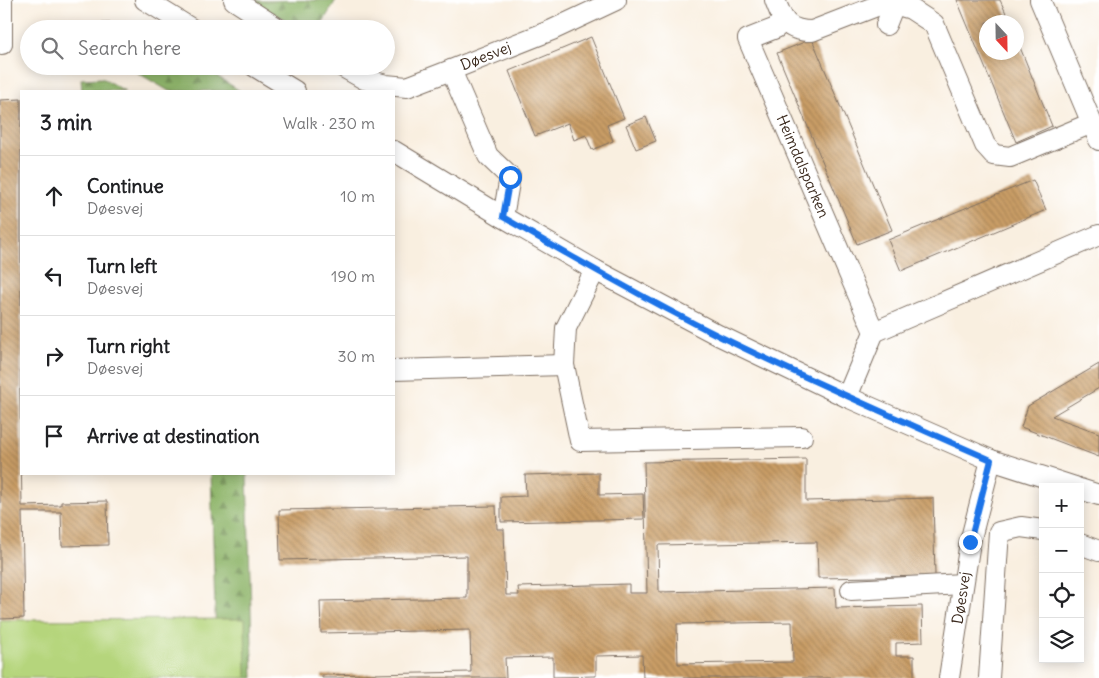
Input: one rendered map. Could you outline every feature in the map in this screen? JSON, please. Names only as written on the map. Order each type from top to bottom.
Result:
[{"type":"street","points":[[0,44],[2,44],[2,0]]},
{"type":"street","points":[[145,0],[177,20]]},
{"type":"street","points":[[234,0],[265,20]]},
{"type":"street","name":"Døesvej","points":[[503,217],[510,177],[488,156],[451,70],[552,30],[616,0]]},
{"type":"street","points":[[775,0],[783,19],[791,27],[801,31],[812,31],[887,2],[895,2],[911,8],[934,24],[986,145],[994,155],[1010,157],[1095,131],[1040,0]]},
{"type":"street","points":[[886,25],[895,2]]},
{"type":"street","name":"Heimdalsparken","points":[[783,19],[776,28],[748,39],[874,332]]},
{"type":"street","points":[[357,75],[386,85],[407,87],[451,70]]},
{"type":"street","points":[[269,75],[293,90]]},
{"type":"street","points":[[395,152],[595,270],[718,335],[848,397],[991,460],[1062,483]]},
{"type":"street","points":[[848,397],[874,332],[1099,235]]},
{"type":"street","points":[[595,270],[566,328],[564,365],[580,441],[802,437]]},
{"type":"street","points":[[395,370],[564,365]]},
{"type":"street","name":"Døesvej","points":[[949,678],[970,542],[991,460]]},
{"type":"street","points":[[1084,490],[1099,495]]},
{"type":"street","points":[[990,678],[999,532],[1021,527],[1039,529]]},
{"type":"street","points":[[1084,545],[1099,551]]},
{"type":"street","points":[[851,590],[963,584]]},
{"type":"green space","points":[[336,0],[324,20],[286,20],[258,5],[256,1]]},
{"type":"green space","points":[[141,75],[215,75],[238,90],[167,90]]},
{"type":"green space","points":[[102,78],[123,90],[82,90],[81,79]]},
{"type":"green space","points":[[211,475],[247,475],[253,678],[217,678]]},
{"type":"green space","points":[[245,619],[246,678],[0,678],[0,620]]},
{"type":"building","points":[[957,0],[1000,0],[1007,15],[979,15],[979,53]]},
{"type":"building","points":[[591,37],[624,118],[607,125],[613,141],[592,150],[586,135],[574,140],[568,123],[535,136],[509,71]]},
{"type":"building","points":[[812,39],[892,230],[857,244],[777,53]]},
{"type":"building","points":[[1024,57],[1052,126],[1016,142],[982,60],[1024,60]]},
{"type":"building","points":[[20,99],[20,475],[22,506],[61,505],[61,502],[107,501],[108,545],[62,546],[61,512],[22,512],[24,618],[0,619],[0,100]]},
{"type":"building","points":[[646,117],[656,141],[636,149],[626,125]]},
{"type":"building","points":[[1033,180],[1046,210],[901,271],[888,240]]},
{"type":"building","points":[[1099,364],[1099,388],[1052,416],[1099,433],[1099,457],[1021,427],[1028,406]]},
{"type":"building","points":[[806,459],[806,501],[933,498],[935,576],[818,578],[817,542],[658,545],[659,592],[835,588],[836,608],[922,606],[923,642],[896,643],[896,656],[914,656],[914,678],[643,678],[642,655],[596,656],[596,676],[553,677],[553,657],[505,658],[506,678],[322,678],[322,675],[471,672],[470,630],[321,633],[320,601],[467,598],[467,556],[280,560],[279,510],[496,506],[497,529],[504,529],[506,595],[519,595],[518,587],[629,584],[629,593],[647,593],[644,462]],"holes":[[[792,622],[793,662],[678,664],[677,624]]]},
{"type":"building","points":[[599,473],[599,495],[643,494],[644,519],[501,522],[501,497],[526,496],[525,475]]},
{"type":"route","points":[[510,177],[503,217],[595,270],[718,335],[848,397],[991,460],[970,542]]}]
